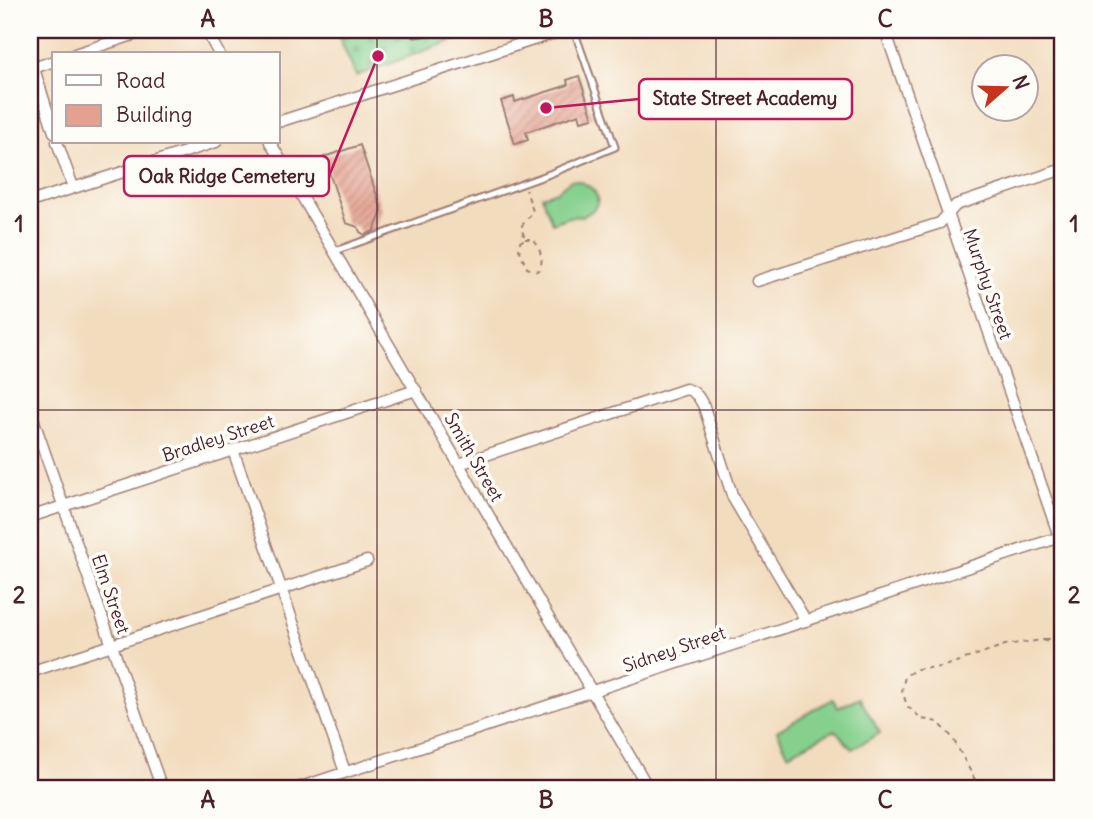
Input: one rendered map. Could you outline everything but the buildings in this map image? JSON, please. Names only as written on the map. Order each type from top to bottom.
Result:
[{"type":"street","points":[[81,52],[148,30]]},
{"type":"street","points":[[206,30],[218,52]]},
{"type":"street","points":[[280,121],[564,30]]},
{"type":"street","name":"Murphy Street","points":[[886,30],[1063,548]]},
{"type":"street","points":[[30,56],[31,69],[52,127]]},
{"type":"street","points":[[31,69],[52,62]]},
{"type":"street","points":[[58,144],[73,187]]},
{"type":"street","points":[[30,202],[210,144]]},
{"type":"street","name":"Smith Street","points":[[271,144],[649,789]]},
{"type":"street","points":[[757,281],[940,223],[956,205],[1063,169]]},
{"type":"street","points":[[459,464],[686,389],[691,390],[700,398],[733,498],[806,621]]},
{"type":"street","name":"Bradley Street","points":[[30,517],[416,390]]},
{"type":"street","name":"Elm Street","points":[[30,410],[162,789]]},
{"type":"street","points":[[233,450],[345,772]]},
{"type":"street","name":"Sidney Street","points":[[295,789],[1061,537]]},
{"type":"street","points":[[30,672],[368,561]]},
{"type":"lane","points":[[410,30],[415,34],[441,30]]},
{"type":"lane","points":[[335,251],[615,147],[574,30]]},
{"type":"path","points":[[523,183],[533,211],[521,227],[525,239]]},
{"type":"path","points":[[525,239],[536,242],[542,262],[537,271],[527,268],[519,249],[520,242],[525,239]]},
{"type":"path","points":[[980,789],[945,729],[938,722],[922,719],[907,706],[902,690],[905,676],[917,669],[942,667],[1005,645],[1043,640],[1063,634]]},
{"type":"path","points":[[1043,640],[1063,648]]},
{"type":"green space","points":[[336,30],[473,30],[462,37],[356,76]]},
{"type":"green space","points":[[571,180],[592,189],[596,194],[596,205],[583,216],[568,217],[552,223],[542,196],[557,191]]},
{"type":"green space","points":[[859,697],[880,733],[852,749],[835,730],[788,754],[777,731],[833,699],[838,708]]},
{"type":"place","name":"Oak Ridge Cemetery","points":[[378,56]]},
{"type":"place","name":"State Street Academy","points":[[546,108]]}]
